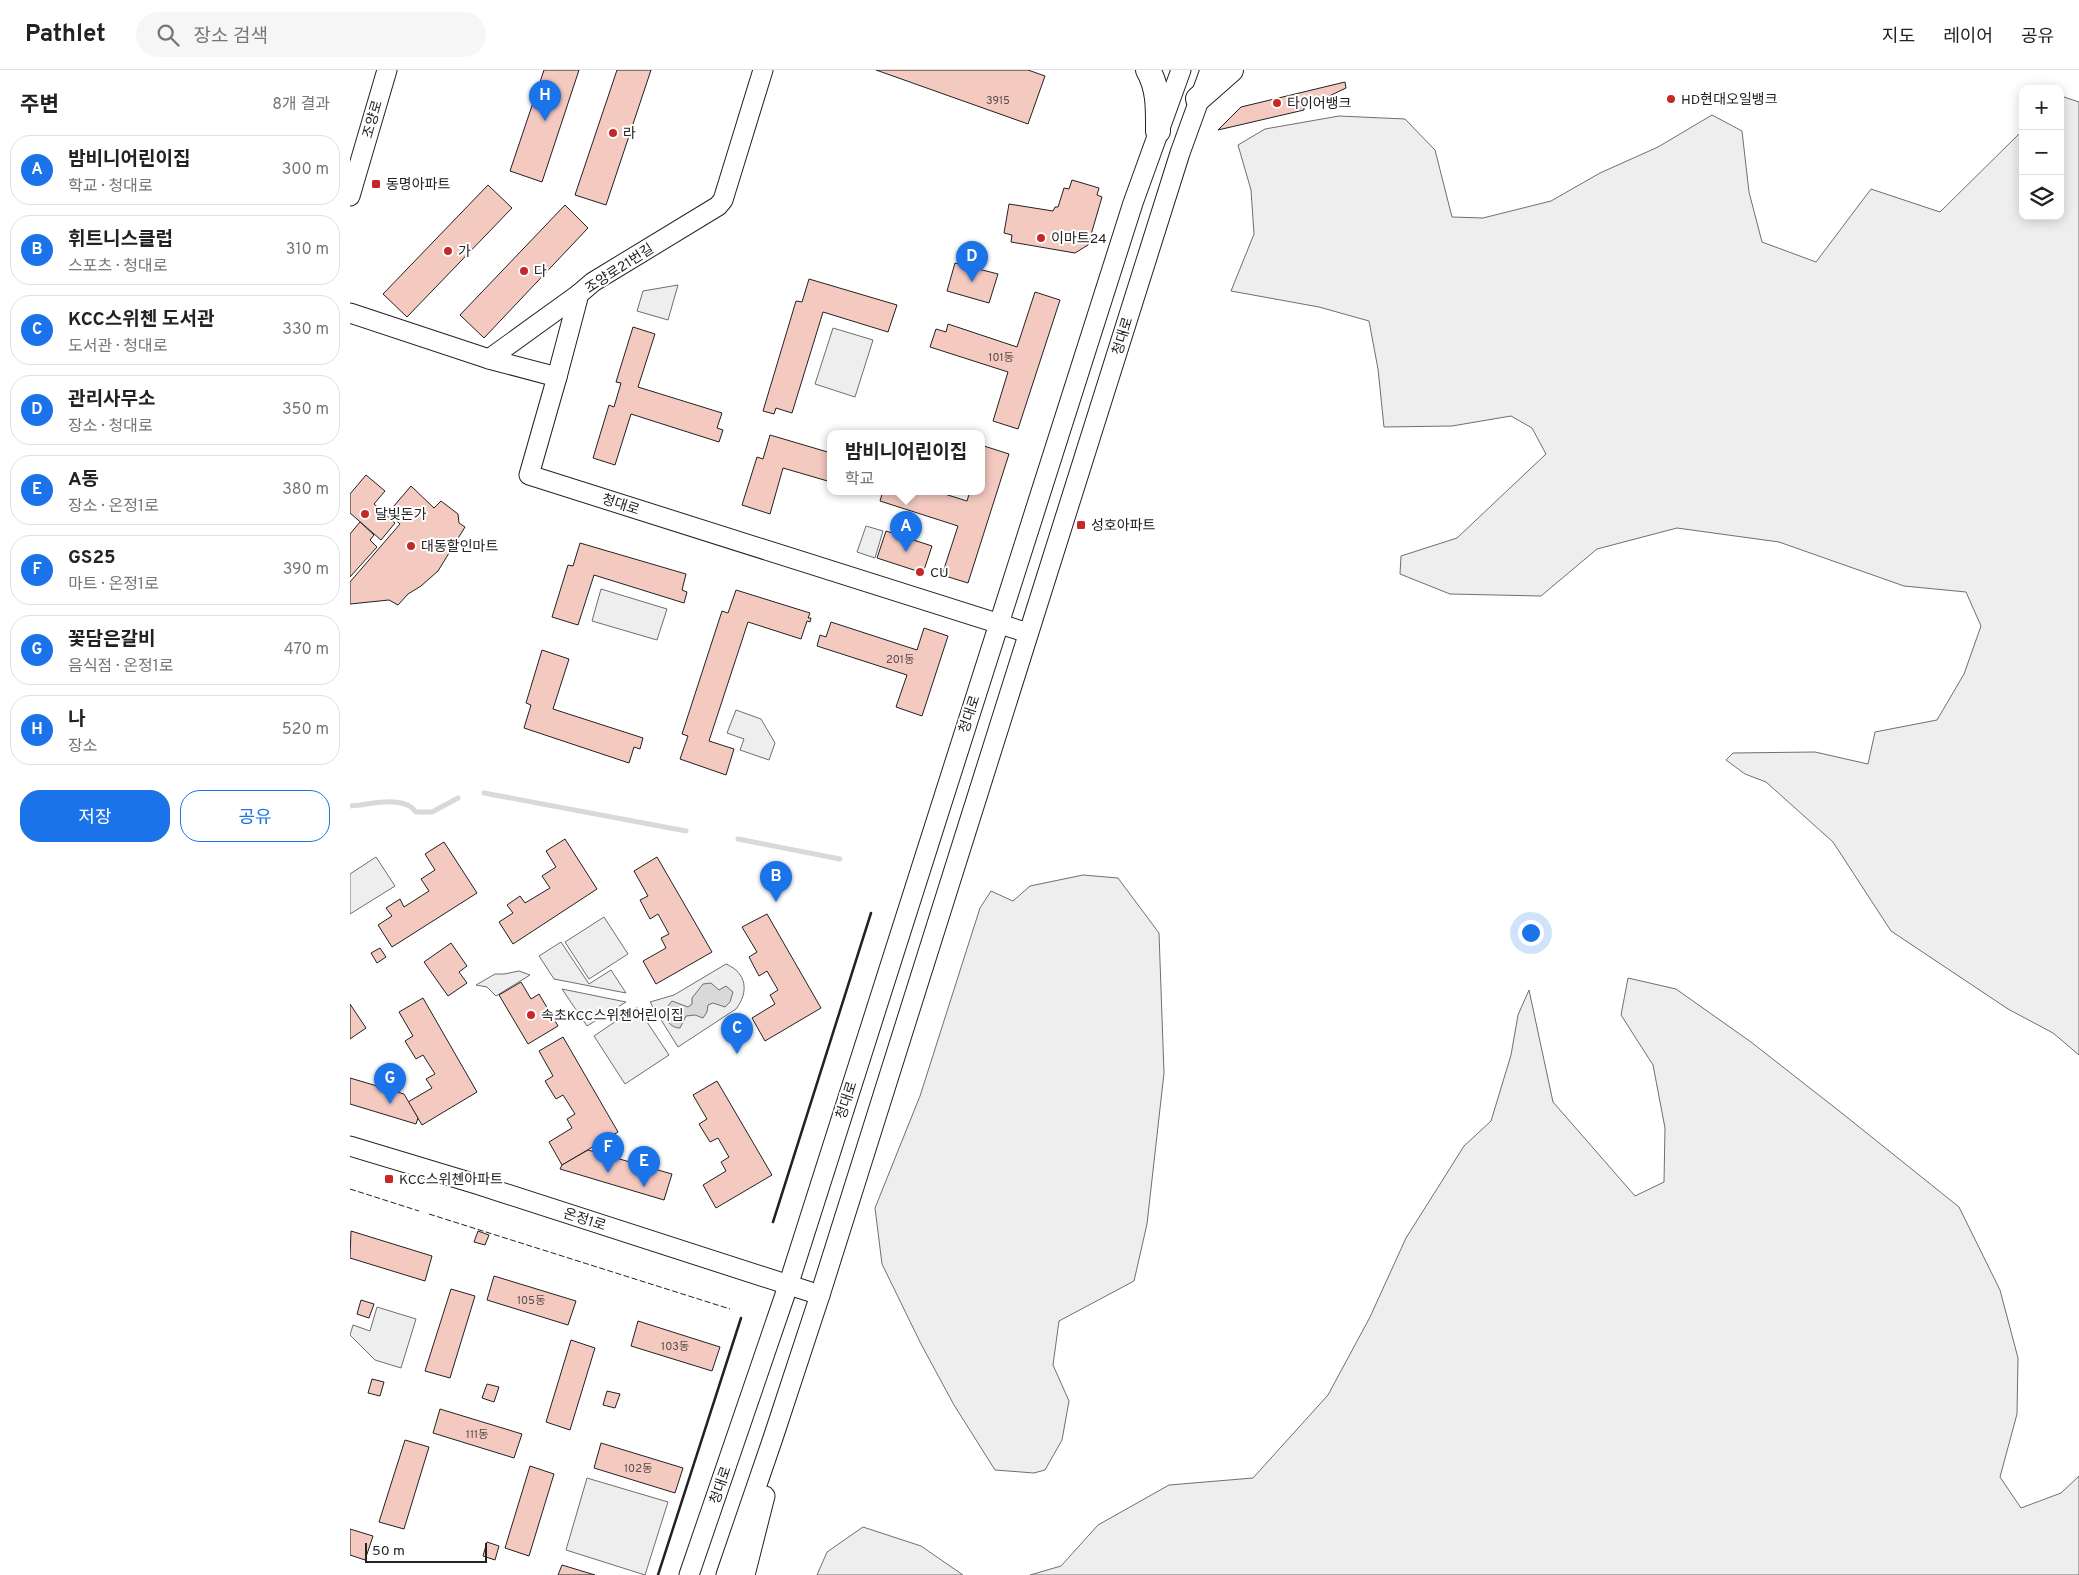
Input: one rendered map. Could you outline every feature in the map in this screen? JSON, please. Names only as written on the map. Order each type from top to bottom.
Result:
[{"type":"main road","points":[[1148,70],[1158,100],[1158,131]]},
{"type":"main road","points":[[1198,99],[1231,70]]},
{"type":"street","name":"조양로","points":[[350,196],[386,70]]},
{"type":"street","name":"조양로21번길","points":[[529,475],[579,294],[593,282],[718,206],[723,200],[763,70]]},
{"type":"street","name":"청대로","points":[[689,1575],[788,1286],[1110,274],[1158,131],[1181,70]]},
{"type":"street","name":"청대로","points":[[726,1575],[820,1295],[1140,280],[1198,99],[1210,70]]},
{"type":"street","points":[[1110,274],[1140,280]]},
{"type":"street","points":[[489,358],[579,294]]},
{"type":"street","points":[[350,313],[489,358],[557,377]]},
{"type":"street","name":"청대로","points":[[529,475],[1028,633]]},
{"type":"street","name":"온정1로","points":[[350,1146],[476,1184],[820,1295]]},
{"type":"street","points":[[745,1575],[801,1353]]},
{"type":"shaded area","points":[[2064,97],[2079,102],[2079,1055],[2053,1033],[2008,1009],[1891,931],[1833,842],[1766,782],[1745,774],[1726,760],[1733,753],[1815,752],[1868,764],[1875,732],[1937,720],[1964,674],[1981,626],[1966,592],[1904,586],[1779,542],[1677,528],[1597,549],[1541,596],[1450,594],[1400,574],[1401,556],[1457,538],[1546,454],[1532,428],[1511,416],[1452,426],[1384,427],[1378,369],[1369,321],[1319,307],[1231,291],[1254,234],[1251,190],[1238,145],[1265,129],[1339,116],[1405,119],[1435,150],[1452,217],[1483,218],[1551,201],[1600,173],[1658,147],[1712,115],[1742,131],[1749,192],[1762,242],[1816,262],[1871,189],[1940,212],[2019,134],[2019,220],[2064,220]]},
{"type":"shaded area","points":[[678,285],[668,320],[637,311],[643,291]]},
{"type":"shaded area","points":[[833,328],[873,340],[855,397],[815,384]]},
{"type":"shaded area","points":[[866,526],[883,531],[875,558],[857,552]]},
{"type":"shaded area","points":[[601,589],[667,609],[657,640],[592,621]]},
{"type":"shaded area","points":[[736,710],[761,719],[775,743],[769,760],[740,750],[744,739],[727,733]]},
{"type":"shaded area","points":[[376,857],[395,886],[350,914],[350,874]]},
{"type":"shaded area","points":[[1083,875],[1118,878],[1159,933],[1164,1073],[1147,1224],[1134,1281],[1059,1321],[1053,1365],[1069,1401],[1062,1440],[1045,1470],[1034,1473],[995,1470],[954,1405],[921,1344],[882,1264],[875,1208],[920,1096],[980,908],[991,891],[1013,901],[1030,886]]},
{"type":"shaded area","points":[[604,917],[628,954],[589,979],[565,942]]},
{"type":"shaded area","points":[[561,942],[589,984],[611,970],[626,993],[554,979],[539,956]]},
{"type":"shaded area","points":[[726,964],[738,972],[742,978],[744,990],[740,1003],[736,1009],[678,1047],[650,1002],[674,995]]},
{"type":"shaded area","points":[[519,971],[530,975],[496,996],[487,987],[476,985],[495,974]]},
{"type":"shaded area","points":[[1628,978],[1676,989],[1751,1042],[1959,1207],[2000,1290],[2018,1358],[2017,1414],[2000,1477],[2021,1508],[2061,1493],[2079,1476],[2079,1575],[1030,1575],[1061,1566],[1098,1525],[1169,1485],[1253,1478],[1328,1395],[1370,1317],[1406,1238],[1464,1146],[1491,1121],[1511,1055],[1518,1015],[1529,990],[1553,1102],[1635,1196],[1664,1182],[1665,1128],[1653,1065],[1621,1015]]},
{"type":"shaded area","points":[[711,983],[719,990],[726,986],[733,992],[730,1002],[725,1007],[713,1003],[708,1005],[707,1012],[703,1018],[695,1015],[686,1016],[680,1028],[671,1025],[664,1011],[672,1001],[688,1007],[692,1004],[692,998],[703,984]]},
{"type":"shaded area","points":[[562,989],[626,1002],[587,1026]]},
{"type":"shaded area","points":[[637,1007],[669,1055],[625,1084],[594,1036]]},
{"type":"shaded area","points":[[377,1307],[416,1319],[401,1368],[375,1360],[350,1335],[353,1325],[370,1331]]},
{"type":"shaded area","points":[[587,1478],[668,1502],[645,1575],[566,1550]]},
{"type":"shaded area","points":[[863,1527],[921,1546],[963,1575],[817,1575],[827,1552]]},
{"type":"building","points":[[544,70],[579,70],[542,182],[510,171]]},
{"type":"building","name":"라","points":[[617,70],[651,70],[606,205],[575,195]]},
{"type":"building","points":[[876,70],[1028,70],[1045,76],[1028,124]]},
{"type":"building","points":[[1345,82],[1346,88],[1304,108],[1304,110],[1218,130],[1241,107]]},
{"type":"building","points":[[1072,180],[1099,188],[1097,195],[1102,197],[1088,245],[1075,253],[1011,242],[1012,235],[1004,233],[1009,204],[1053,211],[1055,207],[1058,207],[1064,188],[1069,189]]},
{"type":"building","name":"가","points":[[488,185],[512,208],[407,317],[383,294]]},
{"type":"building","name":"다","points":[[565,205],[588,228],[484,338],[460,315]]},
{"type":"building","points":[[955,263],[998,274],[989,303],[947,291]]},
{"type":"building","points":[[809,279],[897,305],[888,332],[823,312],[792,413],[776,408],[774,414],[763,411],[796,301],[802,302]]},
{"type":"building","points":[[1035,292],[1060,300],[1018,429],[993,421],[1008,372],[930,347],[936,329],[946,332],[948,324],[1017,347]]},
{"type":"building","points":[[633,327],[655,334],[638,387],[722,413],[717,428],[723,430],[719,442],[631,414],[615,465],[593,458],[609,405],[614,407],[621,383],[616,382]]},
{"type":"building","points":[[770,435],[827,452],[827,481],[783,468],[770,514],[742,505],[757,457],[763,459]]},
{"type":"building","points":[[985,446],[1009,454],[968,583],[942,575],[958,526],[880,501],[882,495],[948,495],[967,501],[969,495],[985,495]]},
{"type":"building","points":[[366,475],[385,491],[374,504],[395,523],[381,540],[350,513],[350,494]]},
{"type":"building","points":[[411,486],[434,508],[441,501],[458,514],[459,523],[465,527],[438,571],[421,586],[408,594],[398,605],[389,600],[350,604],[350,582],[400,524],[388,513]]},
{"type":"building","points":[[360,522],[374,535],[370,540],[377,547],[350,577],[350,534]]},
{"type":"building","points":[[886,531],[932,546],[923,573],[877,558]]},
{"type":"building","points":[[580,543],[686,574],[682,590],[687,592],[684,603],[594,575],[578,625],[552,617],[568,565],[573,566]]},
{"type":"building","points":[[736,590],[810,613],[808,618],[811,618],[810,622],[807,621],[801,639],[748,622],[709,741],[734,749],[726,775],[680,759],[688,736],[682,734],[722,611],[728,613]]},
{"type":"building","points":[[831,622],[917,650],[924,628],[948,636],[922,716],[896,707],[907,675],[817,646],[820,635],[826,637]]},
{"type":"building","points":[[542,650],[569,659],[553,709],[643,738],[640,749],[634,747],[629,763],[524,728],[531,705],[526,703]]},
{"type":"building","points":[[565,839],[597,889],[513,944],[499,922],[513,913],[507,905],[520,896],[525,903],[550,888],[542,876],[556,867],[546,851]]},
{"type":"building","points":[[444,842],[477,893],[392,947],[378,925],[392,916],[386,908],[400,899],[404,907],[429,891],[421,879],[435,870],[425,854]]},
{"type":"building","points":[[657,857],[712,952],[656,984],[643,961],[666,948],[661,938],[669,934],[658,914],[650,919],[640,900],[648,896],[634,871]]},
{"type":"building","points":[[767,914],[821,1008],[765,1041],[752,1018],[775,1004],[770,995],[778,990],[767,971],[759,976],[749,957],[757,952],[742,927]]},
{"type":"building","points":[[451,943],[467,966],[459,972],[467,983],[448,996],[424,962]]},
{"type":"building","points":[[380,948],[386,957],[377,963],[371,953]]},
{"type":"building","points":[[521,982],[531,999],[539,994],[558,1026],[528,1044],[499,995]]},
{"type":"building","points":[[423,998],[477,1092],[422,1125],[408,1102],[432,1088],[426,1079],[435,1074],[423,1055],[416,1059],[405,1041],[413,1036],[399,1012]]},
{"type":"building","points":[[350,1004],[366,1028],[350,1039]]},
{"type":"building","points":[[563,1037],[618,1132],[562,1165],[549,1142],[572,1128],[567,1119],[575,1114],[563,1095],[556,1099],[545,1081],[553,1076],[539,1051]]},
{"type":"building","points":[[350,1078],[404,1094],[418,1118],[416,1124],[350,1104]]},
{"type":"building","points":[[717,1081],[772,1175],[716,1208],[703,1185],[726,1171],[721,1162],[729,1157],[718,1138],[710,1142],[699,1124],[707,1119],[693,1095]]},
{"type":"building","points":[[588,1150],[672,1174],[664,1200],[560,1169],[562,1165]]},
{"type":"building","points":[[351,1231],[432,1256],[425,1281],[350,1258]]},
{"type":"building","points":[[478,1231],[489,1235],[485,1245],[474,1242]]},
{"type":"building","points":[[494,1276],[576,1301],[568,1325],[487,1300]]},
{"type":"building","points":[[451,1289],[475,1296],[450,1378],[425,1371]]},
{"type":"building","points":[[361,1300],[374,1304],[369,1318],[357,1314]]},
{"type":"building","points":[[638,1321],[720,1347],[712,1371],[631,1346]]},
{"type":"building","points":[[571,1340],[595,1348],[570,1430],[546,1422]]},
{"type":"building","points":[[372,1379],[384,1382],[380,1396],[368,1393]]},
{"type":"building","points":[[487,1384],[499,1387],[494,1402],[482,1398]]},
{"type":"building","points":[[607,1391],[620,1394],[615,1408],[603,1405]]},
{"type":"building","points":[[440,1409],[522,1434],[514,1458],[433,1433]]},
{"type":"building","points":[[405,1440],[429,1447],[404,1529],[379,1522]]},
{"type":"building","points":[[601,1443],[683,1468],[675,1493],[594,1468]]},
{"type":"building","points":[[530,1466],[554,1474],[529,1556],[505,1548]]},
{"type":"building","points":[[350,1529],[373,1536],[365,1560],[350,1555]]},
{"type":"building","points":[[487,1542],[499,1546],[495,1560],[483,1556]]},
{"type":"building","points":[[562,1565],[595,1575],[558,1575]]},
{"type":"waterway","points":[[484,793],[686,831]]},
{"type":"waterway","points":[[350,806],[395,802],[403,803],[416,812],[432,812],[458,798]]},
{"type":"waterway","points":[[738,839],[840,859]]},
{"type":"fence","points":[[350,1189],[419,1211]]},
{"type":"fence","points":[[429,1214],[730,1309]]},
{"type":"wall","points":[[773,1222],[871,913]]},
{"type":"wall","points":[[658,1575],[741,1318]]},
{"type":"place","name":"HD현대오일뱅크","points":[[1671,99]]},
{"type":"place","name":"타이어뱅크","points":[[1277,103]]},
{"type":"place","name":"나","points":[[545,121]]},
{"type":"place","name":"라","points":[[613,133]]},
{"type":"place","name":"동명아파트","points":[[376,184]]},
{"type":"place","name":"이마트24","points":[[1041,238]]},
{"type":"place","name":"가","points":[[448,251]]},
{"type":"place","name":"다","points":[[524,271]]},
{"type":"place","name":"관리사무소","points":[[972,282]]},
{"type":"place","name":"달빛돈가","points":[[365,514]]},
{"type":"place","name":"성호아파트","points":[[1081,525]]},
{"type":"place","name":"대동할인마트","points":[[411,546]]},
{"type":"place","name":"밤비니어린이집","points":[[906,552]]},
{"type":"place","name":"CU","points":[[920,572]]},
{"type":"place","name":"휘트니스클럽","points":[[776,902]]},
{"type":"place","name":"속초KCC스위첸어린이집","points":[[531,1015]]},
{"type":"place","name":"KCC스위첸 도서관","points":[[737,1054]]},
{"type":"place","name":"꽃담은갈비","points":[[390,1104]]},
{"type":"place","name":"GS25","points":[[608,1173]]},
{"type":"place","name":"KCC스위첸아파트","points":[[389,1179]]},
{"type":"place","name":"A동","points":[[644,1187]]}]
